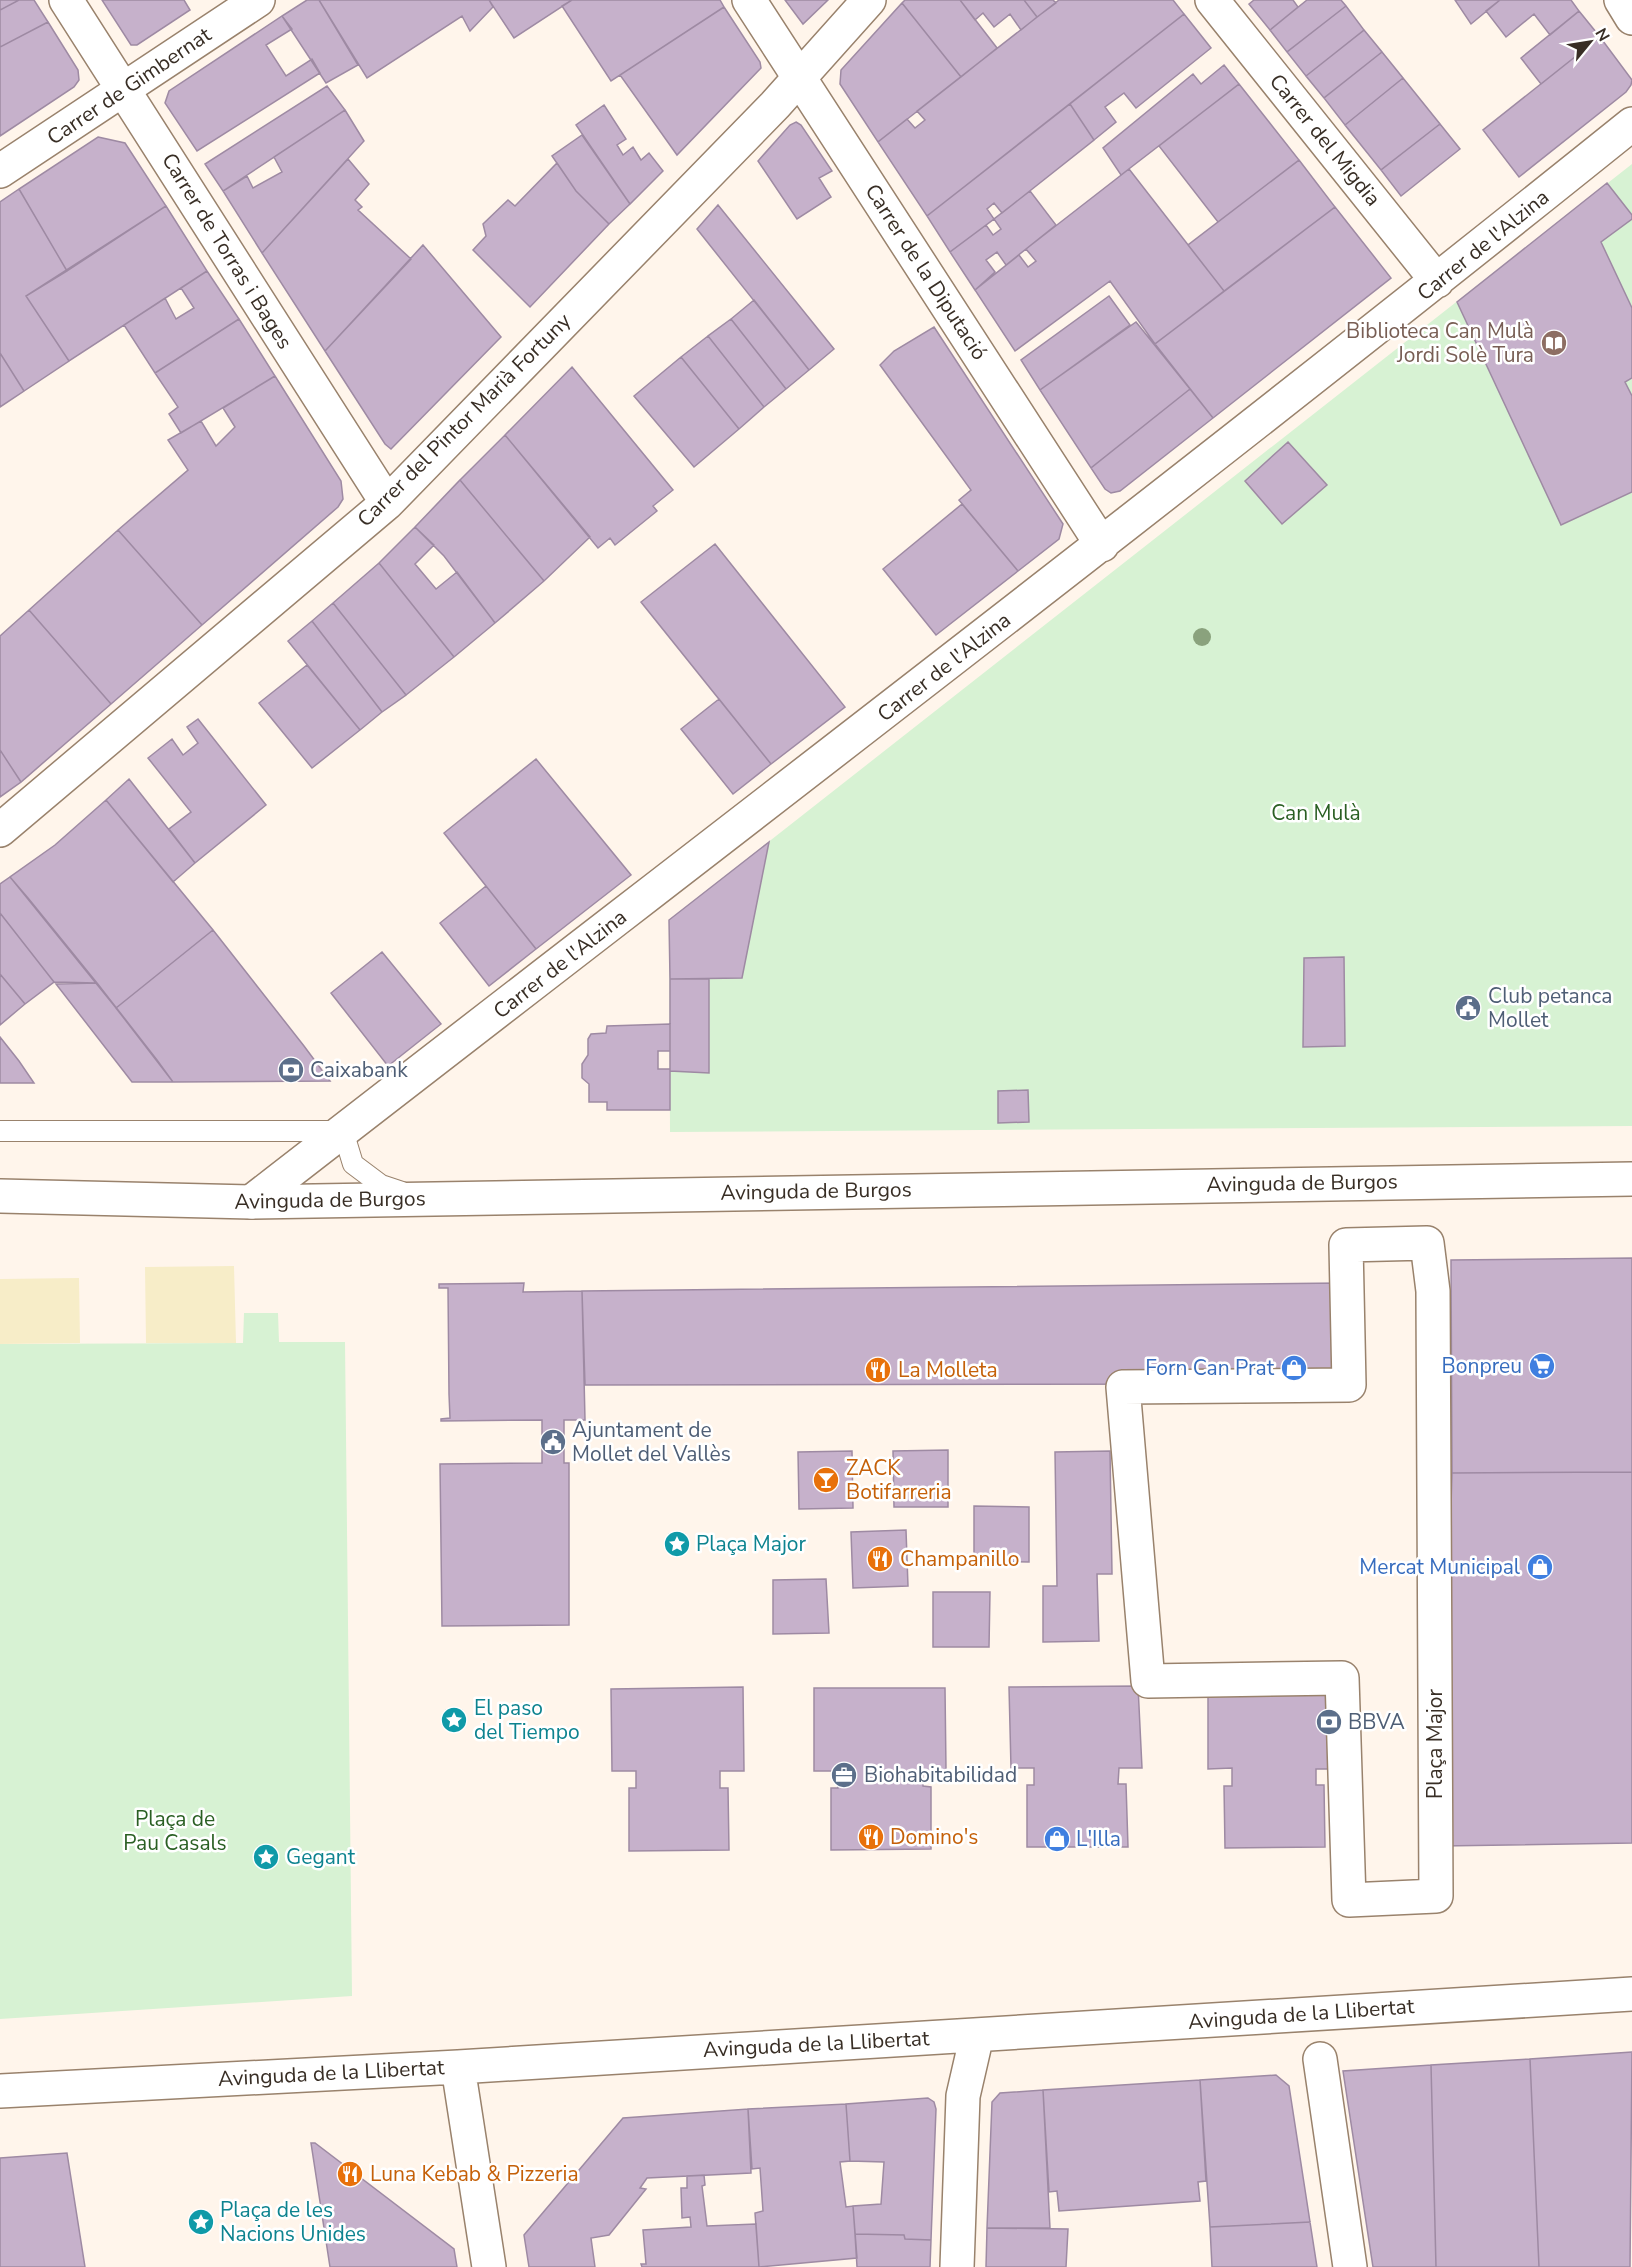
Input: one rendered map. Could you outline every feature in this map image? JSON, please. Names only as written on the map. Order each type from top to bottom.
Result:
[{"type":"street","name":"Carrer de Torras i Bages","points":[[66,0],[387,503]]},
{"type":"street","name":"Carrer de Gimbernat","points":[[0,171],[258,0]]},
{"type":"street","name":"Carrer de la Diputació","points":[[749,0],[1102,545]]},
{"type":"street","name":"Carrer del Pintor Marià Fortuny","points":[[0,830],[387,503],[799,77],[868,0]]},
{"type":"street","name":"Carrer del Migdia","points":[[1212,0],[1437,281]]},
{"type":"street","points":[[1621,0],[1632,18]]},
{"type":"street","name":"Carrer de l'Alzina","points":[[251,1202],[1102,545],[1632,124]]},
{"type":"street","name":"Avinguda de Burgos","points":[[0,1196],[251,1202],[1632,1179]]},
{"type":"street","name":"Plaça Major","points":[[1427,1243],[1433,1291],[1436,1896],[1349,1900],[1342,1678],[1148,1681],[1123,1387],[1350,1385],[1346,1245],[1427,1243]]},
{"type":"street","name":"Avinguda de la Llibertat","points":[[0,2091],[458,2067],[1632,1994]]},
{"type":"street","points":[[957,2267],[963,2096],[977,2035]]},
{"type":"street","points":[[1320,2059],[1350,2267]]},
{"type":"street","points":[[458,2067],[489,2267]]},
{"type":"lane","points":[[0,1131],[343,1131],[353,1164],[381,1185],[421,1198]]},
{"type":"green space","name":"Can Mulà","points":[[1632,164],[1632,1126],[670,1132],[669,920]]},
{"type":"green space","name":"Plaça de Pau Casals","points":[[244,1313],[278,1313],[279,1342],[345,1342],[352,1996],[0,2019],[0,1344],[243,1343]]},
{"type":"sand","points":[[234,1266],[236,1343],[146,1343],[145,1267]]},
{"type":"sand","points":[[79,1278],[80,1343],[0,1344],[0,1279]]},
{"type":"building","points":[[0,0],[19,0],[0,10]]},
{"type":"building","points":[[19,0],[34,0],[48,22],[0,47],[0,10]]},
{"type":"building","points":[[102,0],[184,0],[190,10],[137,45],[131,45]]},
{"type":"building","points":[[307,0],[319,0],[358,65],[326,83],[282,16]]},
{"type":"building","points":[[319,0],[489,0],[493,7],[470,31],[462,16],[367,78]]},
{"type":"building","points":[[489,0],[572,0],[514,38]]},
{"type":"building","points":[[572,0],[720,0],[724,7],[611,81],[562,6]]},
{"type":"building","points":[[785,0],[828,0],[803,24]]},
{"type":"building","points":[[905,0],[960,0],[997,48],[961,77],[902,3]]},
{"type":"building","points":[[960,0],[1024,0],[1037,17],[1021,30],[1010,14],[994,27],[983,13],[975,20]]},
{"type":"building","points":[[1024,0],[1053,0],[1056,3],[1037,17]]},
{"type":"building","points":[[1059,0],[1173,0],[1184,14],[927,216],[878,142],[907,119],[915,128],[925,120],[917,111]]},
{"type":"building","points":[[1254,0],[1293,0],[1298,7],[1270,30],[1249,4]]},
{"type":"building","points":[[1307,0],[1341,0],[1346,6],[1287,52],[1270,30]]},
{"type":"building","points":[[1455,0],[1500,0],[1471,24]]},
{"type":"building","points":[[1500,0],[1571,0],[1579,11],[1550,35],[1534,14],[1506,37],[1486,11]]},
{"type":"building","points":[[902,3],[961,77],[878,142],[840,84],[841,70]]},
{"type":"building","points":[[1346,6],[1364,30],[1306,76],[1287,52]]},
{"type":"building","points":[[724,7],[760,62],[761,68],[677,155],[620,75]]},
{"type":"building","points":[[1579,11],[1600,37],[1541,84],[1521,58]]},
{"type":"building","points":[[1184,14],[1211,48],[1136,108],[1124,93],[1105,107],[1116,122],[1094,140],[1070,104]]},
{"type":"building","points":[[282,16],[292,29],[266,45],[286,76],[312,59],[320,73],[197,151],[165,103],[169,91]]},
{"type":"building","points":[[48,22],[78,70],[79,80],[74,87],[0,136],[0,47]]},
{"type":"building","points":[[1364,30],[1382,52],[1324,98],[1306,76]]},
{"type":"building","points":[[1600,37],[1632,80],[1631,85],[1626,92],[1519,177],[1483,130]]},
{"type":"building","points":[[1382,52],[1403,78],[1345,125],[1324,98]]},
{"type":"building","points":[[1224,65],[1239,84],[1121,175],[1103,148],[1193,74],[1201,84]]},
{"type":"building","points":[[1403,78],[1440,124],[1381,170],[1345,125]]},
{"type":"building","points":[[1239,84],[1299,160],[1218,222],[1159,146]]},
{"type":"building","points":[[327,86],[345,110],[223,191],[205,164]]},
{"type":"building","points":[[1070,104],[1094,140],[1002,213],[994,203],[987,209],[994,219],[950,252],[927,216]]},
{"type":"building","points":[[604,105],[626,139],[617,145],[623,155],[633,147],[641,160],[649,153],[663,171],[630,204],[576,125]]},
{"type":"building","points":[[345,110],[364,141],[262,253],[223,191],[247,176],[253,188],[282,172],[274,157]]},
{"type":"building","points":[[796,122],[801,125],[832,171],[819,178],[831,197],[797,219],[758,161],[790,125]]},
{"type":"building","points":[[1440,124],[1460,149],[1401,196],[1381,170]]},
{"type":"building","points":[[582,135],[630,204],[609,224],[576,191],[552,156]]},
{"type":"building","points":[[98,137],[125,143],[166,206],[67,271],[19,189]]},
{"type":"building","points":[[348,159],[369,184],[355,200],[362,207],[358,210],[411,259],[325,351],[262,253]]},
{"type":"building","points":[[1299,160],[1335,207],[1224,291],[1188,245]]},
{"type":"building","points":[[557,163],[576,191],[609,224],[530,307],[473,250],[486,236],[483,224],[508,200],[515,206]]},
{"type":"building","points":[[1129,169],[1224,291],[1155,344],[1110,281],[1015,351],[975,290],[1019,255],[1028,267],[1036,261],[1026,249]]},
{"type":"building","name":"Biblioteca Can Mulà Jordi Solè Tura","points":[[1607,183],[1632,215],[1632,219],[1601,242],[1632,308],[1632,378],[1625,382],[1632,396],[1632,492],[1561,525],[1457,302]]},
{"type":"building","points":[[19,189],[67,271],[26,296],[69,361],[24,391],[0,353],[0,202]]},
{"type":"building","points":[[1030,191],[1056,225],[1006,265],[997,252],[986,260],[995,272],[975,290],[950,252],[986,225],[993,235],[1001,229],[994,219]]},
{"type":"building","points":[[718,205],[834,349],[809,370],[697,229]]},
{"type":"building","points":[[166,206],[207,271],[69,361],[26,296]]},
{"type":"building","points":[[1335,207],[1391,278],[1213,418],[1155,344]]},
{"type":"building","points":[[423,245],[501,337],[391,449],[385,444],[325,351]]},
{"type":"building","points":[[207,271],[239,319],[155,373],[124,325],[165,298],[176,319],[194,308],[181,288]]},
{"type":"building","points":[[1109,296],[1130,325],[1040,390],[1021,360]]},
{"type":"building","points":[[754,300],[809,370],[786,389],[731,319]]},
{"type":"building","points":[[239,319],[275,376],[181,433],[169,414],[178,407],[155,373]]},
{"type":"building","points":[[731,319],[786,389],[764,407],[708,336]]},
{"type":"building","points":[[1136,322],[1190,389],[1091,468],[1040,390]]},
{"type":"building","points":[[934,327],[1063,524],[1059,539],[1018,571],[959,500],[971,490],[880,365],[894,351]]},
{"type":"building","points":[[708,336],[764,407],[739,429],[681,357]]},
{"type":"building","points":[[0,353],[24,391],[0,407]]},
{"type":"building","points":[[681,357],[739,429],[694,467],[634,396]]},
{"type":"building","points":[[572,367],[673,490],[653,506],[657,511],[615,545],[610,538],[598,548],[505,435]]},
{"type":"building","points":[[275,376],[341,481],[343,499],[338,507],[202,625],[118,530],[188,470],[168,440],[201,421],[216,446],[235,427],[223,408]]},
{"type":"building","points":[[1190,389],[1213,418],[1120,491],[1111,493],[1105,489],[1091,468]]},
{"type":"building","points":[[505,435],[590,537],[544,581],[460,480]]},
{"type":"building","points":[[1288,442],[1327,485],[1282,524],[1245,481]]},
{"type":"building","points":[[460,480],[544,581],[495,623],[444,556],[415,527]]},
{"type":"building","points":[[962,504],[1018,571],[936,635],[883,569]]},
{"type":"building","points":[[415,527],[434,545],[415,564],[436,589],[457,572],[495,623],[454,657],[379,563]]},
{"type":"building","points":[[118,530],[202,625],[111,704],[29,610]]},
{"type":"building","points":[[715,544],[845,707],[771,764],[641,602]]},
{"type":"building","points":[[379,563],[454,657],[406,695],[333,603]]},
{"type":"building","points":[[333,603],[406,695],[382,712],[312,621]]},
{"type":"building","points":[[29,610],[111,704],[21,782],[0,750],[0,636]]},
{"type":"building","points":[[312,621],[382,712],[360,730],[288,641]]},
{"type":"building","points":[[307,665],[360,730],[312,768],[259,703]]},
{"type":"building","points":[[719,699],[771,764],[733,794],[681,729]]},
{"type":"building","points":[[198,719],[266,805],[195,863],[169,829],[191,812],[148,758],[172,739],[183,755],[198,743],[187,727]]},
{"type":"building","points":[[0,750],[21,782],[0,797]]},
{"type":"building","points":[[536,759],[631,875],[536,949],[444,833]]},
{"type":"building","points":[[129,779],[195,863],[173,882],[106,800]]},
{"type":"building","points":[[106,800],[213,930],[116,1008],[10,877],[55,845]]},
{"type":"building","points":[[769,842],[742,978],[670,979],[669,920]]},
{"type":"building","points":[[10,877],[97,983],[54,982],[0,913],[0,884]]},
{"type":"building","points":[[486,886],[536,949],[489,986],[440,923]]},
{"type":"building","points":[[0,913],[54,982],[25,1004],[0,974]]},
{"type":"building","points":[[213,930],[330,1081],[173,1082],[116,1008]]},
{"type":"building","points":[[382,952],[441,1024],[388,1066],[331,993]]},
{"type":"building","points":[[1344,957],[1345,1046],[1303,1047],[1304,958]]},
{"type":"building","points":[[0,974],[25,1004],[0,1025]]},
{"type":"building","points":[[670,979],[709,979],[709,1073],[670,1071]]},
{"type":"building","points":[[97,983],[173,1082],[132,1082],[56,984]]},
{"type":"building","points":[[670,1024],[670,1051],[658,1051],[658,1069],[670,1069],[670,1110],[607,1110],[607,1102],[589,1102],[589,1084],[582,1078],[582,1064],[588,1055],[588,1039],[591,1034],[606,1033],[607,1026]]},
{"type":"building","points":[[0,1037],[19,1061],[34,1083],[0,1083]]},
{"type":"building","points":[[1028,1090],[1029,1122],[998,1123],[998,1091]]},
{"type":"building","name":"Bonpreu","points":[[1632,1258],[1632,1472],[1452,1473],[1451,1260]]},
{"type":"building","name":"Ajuntament de Mollet del Vallès","points":[[524,1283],[523,1292],[582,1291],[585,1420],[564,1420],[564,1463],[569,1463],[569,1625],[442,1626],[440,1464],[542,1463],[542,1420],[441,1421],[441,1419],[450,1418],[448,1288],[439,1288],[439,1284]]},
{"type":"building","points":[[1341,1283],[1344,1376],[1261,1384],[585,1385],[582,1291]]},
{"type":"building","points":[[948,1450],[948,1507],[894,1507],[893,1451]]},
{"type":"building","name":"ZACK Botifarreria","points":[[852,1451],[853,1508],[799,1509],[798,1452]]},
{"type":"building","points":[[1110,1451],[1112,1574],[1097,1574],[1099,1641],[1043,1642],[1043,1586],[1057,1586],[1055,1452]]},
{"type":"building","name":"Mercat Municipal","points":[[1632,1472],[1632,1843],[1441,1846],[1452,1473]]},
{"type":"building","points":[[974,1506],[1029,1507],[1029,1562],[974,1561]]},
{"type":"building","name":"Champanillo","points":[[906,1530],[908,1586],[853,1588],[851,1532]]},
{"type":"building","points":[[826,1579],[829,1633],[773,1634],[773,1580]]},
{"type":"building","points":[[933,1592],[990,1592],[989,1647],[933,1647]]},
{"type":"building","points":[[1138,1686],[1142,1768],[1119,1768],[1118,1784],[1126,1784],[1128,1847],[1027,1847],[1027,1785],[1034,1785],[1034,1768],[1011,1768],[1009,1687]]},
{"type":"building","points":[[1339,1686],[1340,1769],[1316,1769],[1316,1785],[1324,1785],[1325,1847],[1225,1848],[1224,1786],[1232,1786],[1232,1768],[1208,1769],[1208,1687]]},
{"type":"building","points":[[743,1687],[744,1771],[720,1771],[720,1788],[728,1788],[729,1850],[629,1851],[629,1788],[636,1788],[636,1771],[612,1771],[611,1689]]},
{"type":"building","points":[[814,1688],[945,1688],[946,1770],[923,1771],[923,1786],[931,1787],[931,1849],[831,1850],[831,1788],[838,1788],[838,1771],[814,1771]]},
{"type":"building","points":[[1632,2052],[1630,2267],[1539,2267],[1530,2059]]},
{"type":"building","points":[[1530,2059],[1539,2267],[1436,2267],[1431,2065]]},
{"type":"building","points":[[1431,2065],[1436,2267],[1373,2267],[1343,2071]]},
{"type":"building","points":[[1276,2075],[1289,2086],[1310,2222],[1210,2227],[1200,2080]]},
{"type":"building","points":[[1200,2080],[1206,2181],[1198,2182],[1200,2201],[1059,2211],[1057,2191],[1049,2192],[1043,2090]]},
{"type":"building","points":[[1043,2090],[1050,2228],[987,2228],[992,2102],[1000,2093]]},
{"type":"building","points":[[928,2098],[934,2102],[936,2109],[931,2240],[905,2239],[904,2235],[855,2234],[853,2206],[881,2204],[884,2162],[850,2161],[846,2104]]},
{"type":"building","points":[[846,2104],[850,2161],[840,2162],[846,2207],[853,2206],[857,2258],[759,2267],[755,2213],[763,2211],[760,2168],[752,2169],[748,2109]]},
{"type":"building","points":[[748,2109],[751,2173],[647,2178],[640,2188],[646,2189],[609,2235],[591,2238],[595,2267],[529,2267],[524,2235],[623,2118]]},
{"type":"building","points":[[311,2143],[315,2143],[454,2249],[457,2267],[330,2267]]},
{"type":"building","points":[[67,2153],[85,2267],[0,2267],[0,2158]]},
{"type":"building","points":[[704,2175],[705,2185],[702,2186],[707,2226],[756,2224],[759,2267],[642,2267],[641,2264],[646,2264],[643,2230],[691,2227],[690,2217],[682,2218],[681,2188],[687,2188],[687,2176]]},
{"type":"building","points":[[1310,2222],[1317,2267],[1212,2267],[1210,2227]]},
{"type":"building","points":[[987,2228],[1068,2229],[1066,2267],[986,2267]]},
{"type":"building","points":[[855,2234],[904,2235],[905,2239],[931,2240],[930,2267],[857,2267]]},
{"type":"place","name":"Biblioteca Can Mulà Jordi Solè Tura","points":[[1554,343]]},
{"type":"place","name":"Club petanca Mollet","points":[[1468,1008]]},
{"type":"place","name":"Caixabank","points":[[291,1070]]},
{"type":"place","name":"Bonpreu","points":[[1542,1366]]},
{"type":"place","name":"Forn Can Prat","points":[[1294,1368]]},
{"type":"place","name":"La Molleta","points":[[878,1370]]},
{"type":"place","name":"Ajuntament de Mollet del Vallès","points":[[553,1442]]},
{"type":"place","name":"ZACK Botifarreria","points":[[826,1480]]},
{"type":"place","name":"Plaça Major","points":[[677,1544]]},
{"type":"place","name":"Champanillo","points":[[880,1559]]},
{"type":"place","name":"Mercat Municipal","points":[[1540,1567]]},
{"type":"place","name":"El paso del Tiempo","points":[[454,1720]]},
{"type":"place","name":"BBVA","points":[[1329,1722]]},
{"type":"place","name":"Biohabitabilidad","points":[[844,1775]]},
{"type":"place","name":"Domino's","points":[[871,1837]]},
{"type":"place","name":"L'Illa","points":[[1057,1839]]},
{"type":"place","name":"Gegant","points":[[266,1857]]},
{"type":"place","name":"Luna Kebab & Pizzeria","points":[[350,2174]]},
{"type":"place","name":"Plaça de les Nacions Unides","points":[[201,2222]]}]
